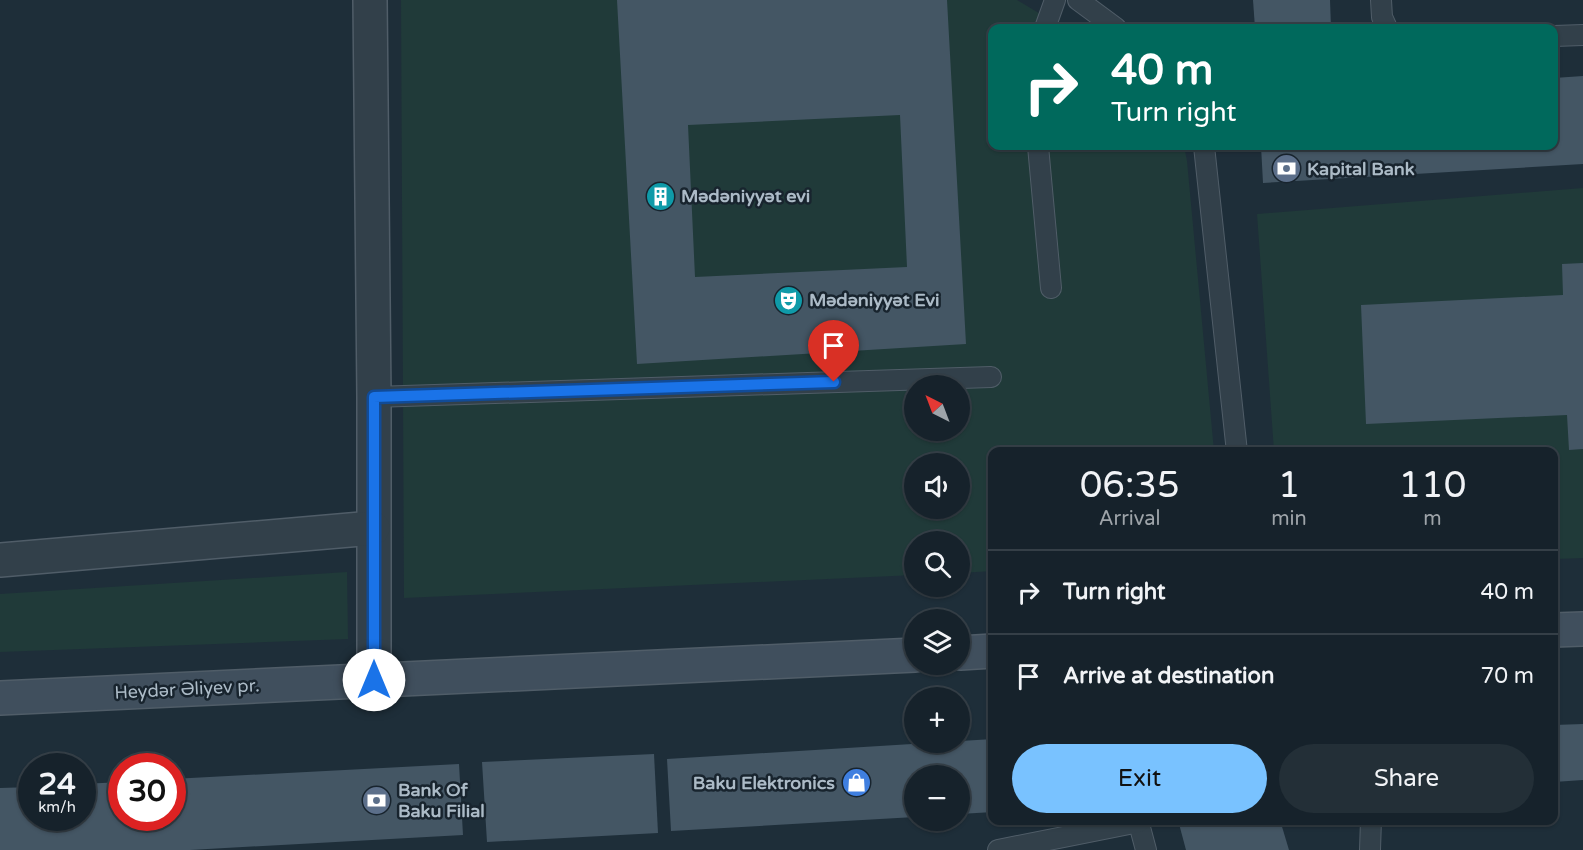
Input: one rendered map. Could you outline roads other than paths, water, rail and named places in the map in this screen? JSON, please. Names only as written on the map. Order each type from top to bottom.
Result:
[{"type":"main road","points":[[1558,630],[1583,629]]},
{"type":"main road","points":[[970,652],[988,651]]},
{"type":"main road","name":"Heydər Əliyev pr.","points":[[0,698],[904,656]]},
{"type":"street","points":[[370,0],[374,680]]},
{"type":"street","points":[[0,560],[373,528]]},
{"type":"lane","points":[[1046,24],[1055,0]]},
{"type":"lane","points":[[1078,0],[1111,24]]},
{"type":"lane","points":[[1381,0],[1382,17],[1385,24]]},
{"type":"lane","points":[[1558,36],[1583,35]]},
{"type":"lane","points":[[1038,150],[1050,288]]},
{"type":"lane","points":[[1204,150],[1236,447]]},
{"type":"lane","points":[[374,397],[991,376]]},
{"type":"lane","points":[[998,850],[1119,825]]},
{"type":"lane","points":[[1139,825],[1146,850]]},
{"type":"lane","points":[[1370,850],[1371,825]]},
{"type":"place","name":"Kapital Bank","points":[[1286,169]]},
{"type":"place","name":"Mədəniyyət evi","points":[[660,196]]},
{"type":"place","name":"Mədəniyyət Evi","points":[[788,300]]},
{"type":"place","name":"Baku Elektronics","points":[[856,783]]},
{"type":"place","name":"Bank Of Baku Filial","points":[[377,800]]}]
